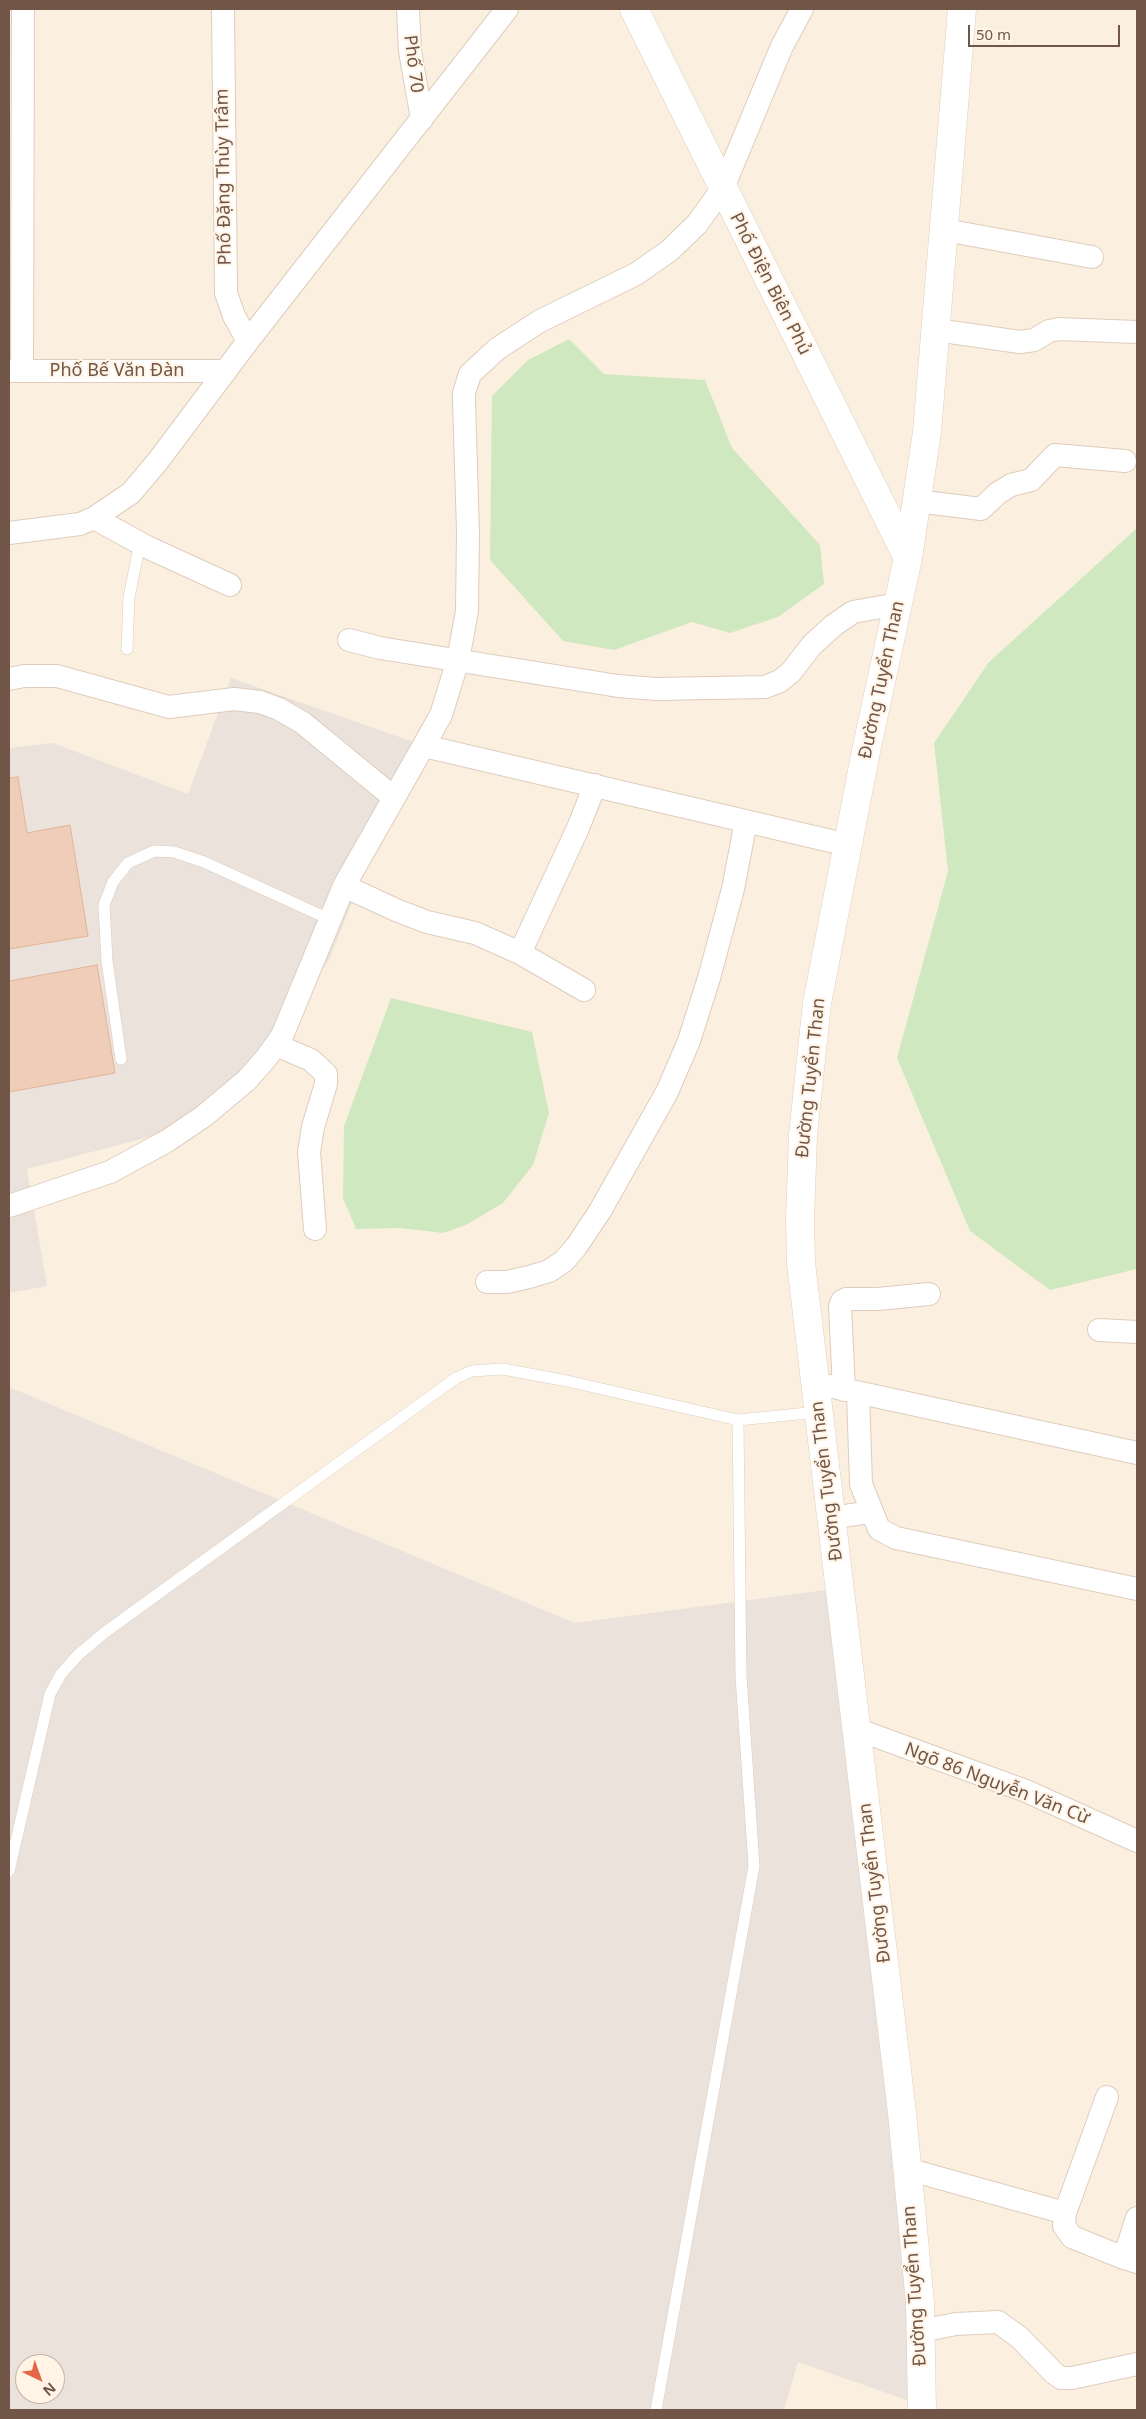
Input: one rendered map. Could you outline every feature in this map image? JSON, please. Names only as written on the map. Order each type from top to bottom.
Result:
[{"type":"street","points":[[15,370],[23,9]]},
{"type":"street","name":"Phố Đặng Thùy Trâm","points":[[223,9],[226,293],[234,316],[248,341]]},
{"type":"street","name":"Phố 70","points":[[408,9],[410,51],[422,119]]},
{"type":"street","points":[[9,533],[80,524],[94,518],[131,493],[507,9]]},
{"type":"street","name":"Phố Điện Biên Phủ","points":[[634,9],[908,558]]},
{"type":"street","points":[[9,1206],[67,1189],[110,1172],[167,1142],[204,1116],[247,1080],[282,1036],[344,886],[441,715],[458,660],[467,611],[468,532],[464,393],[470,374],[496,348],[540,321],[636,274],[669,251],[696,224],[722,188],[782,46],[802,9]]},
{"type":"street","name":"Đường Tuyển Than","points":[[922,2410],[920,2303],[902,2113],[831,1518],[811,1414],[815,1383],[801,1263],[803,1135],[817,1003],[908,558],[927,432],[962,9]]},
{"type":"street","points":[[945,230],[1092,257]]},
{"type":"street","points":[[936,330],[1020,342],[1034,340],[1049,331],[1059,329],[1137,332]]},
{"type":"street","name":"Phố Bế Văn Đàn","points":[[15,370],[226,371]]},
{"type":"street","points":[[917,501],[981,509],[998,493],[1011,485],[1031,480],[1054,455],[1125,461]]},
{"type":"street","points":[[94,518],[140,543],[230,585]]},
{"type":"street","points":[[349,640],[380,648],[627,687],[665,689],[766,687],[780,681],[791,672],[812,644],[853,612],[898,604]]},
{"type":"street","points":[[9,678],[57,676],[169,707],[234,699],[260,702],[304,723],[393,797]]},
{"type":"street","points":[[424,746],[848,845]]},
{"type":"street","points":[[520,952],[578,828],[595,785]]},
{"type":"street","points":[[488,1282],[507,1282],[530,1277],[548,1271],[564,1261],[576,1247],[600,1211],[667,1092],[689,1041],[709,978],[733,889],[746,822]]},
{"type":"street","points":[[344,886],[427,922],[475,933],[520,952],[584,990]]},
{"type":"street","points":[[276,1045],[311,1060],[326,1074],[326,1084],[312,1127],[309,1152],[315,1229]]},
{"type":"street","points":[[929,1294],[878,1299],[846,1299],[842,1301],[840,1306],[861,1484],[870,1512],[879,1529],[896,1538],[1137,1590]]},
{"type":"street","points":[[1099,1330],[1137,1332]]},
{"type":"street","points":[[815,1383],[1137,1453]]},
{"type":"street","points":[[831,1518],[870,1512]]},
{"type":"street","name":"Ngõ 86 Nguyễn Văn Cừ","points":[[856,1729],[1026,1791],[1135,1834]]},
{"type":"street","points":[[1107,2097],[1065,2213],[1064,2226],[1072,2237],[1131,2260],[1137,2218]]},
{"type":"street","points":[[906,2169],[1065,2213]]},
{"type":"street","points":[[921,2331],[956,2324],[998,2322],[1019,2336],[1061,2378],[1072,2378],[1137,2364]]},
{"type":"lane","points":[[127,649],[129,596],[140,543]]},
{"type":"lane","points":[[121,1059],[107,961],[104,905],[113,882],[128,863],[154,851],[174,852],[204,862],[329,919]]},
{"type":"lane","points":[[9,1871],[50,1694],[61,1674],[78,1655],[176,1580],[456,1378],[472,1371],[503,1369],[567,1381],[738,1420],[811,1414]]},
{"type":"lane","points":[[656,2410],[754,1866],[741,1676],[738,1420]]},
{"type":"shaded area","points":[[231,678],[428,747],[370,857],[329,960],[264,1055],[183,1128],[27,1169],[47,1286],[9,1293],[9,748],[53,743],[188,794]]},
{"type":"shaded area","points":[[9,1387],[575,1623],[826,1590],[850,1730],[918,2404],[798,2362],[784,2410],[9,2410]]},
{"type":"green space","points":[[569,339],[604,374],[705,380],[732,448],[820,545],[824,584],[778,617],[730,633],[692,622],[614,650],[563,641],[490,560],[492,396],[528,360]]},
{"type":"green space","points":[[1137,528],[1137,1269],[1050,1290],[970,1231],[897,1058],[948,871],[934,743],[989,662]]},
{"type":"green space","points":[[391,998],[532,1032],[549,1113],[533,1165],[503,1203],[466,1225],[443,1233],[400,1228],[356,1229],[343,1198],[344,1126]]},
{"type":"building","points":[[18,777],[27,833],[70,825],[88,936],[9,949],[9,778]]},
{"type":"building","points":[[97,965],[115,1073],[9,1092],[9,981]]}]
